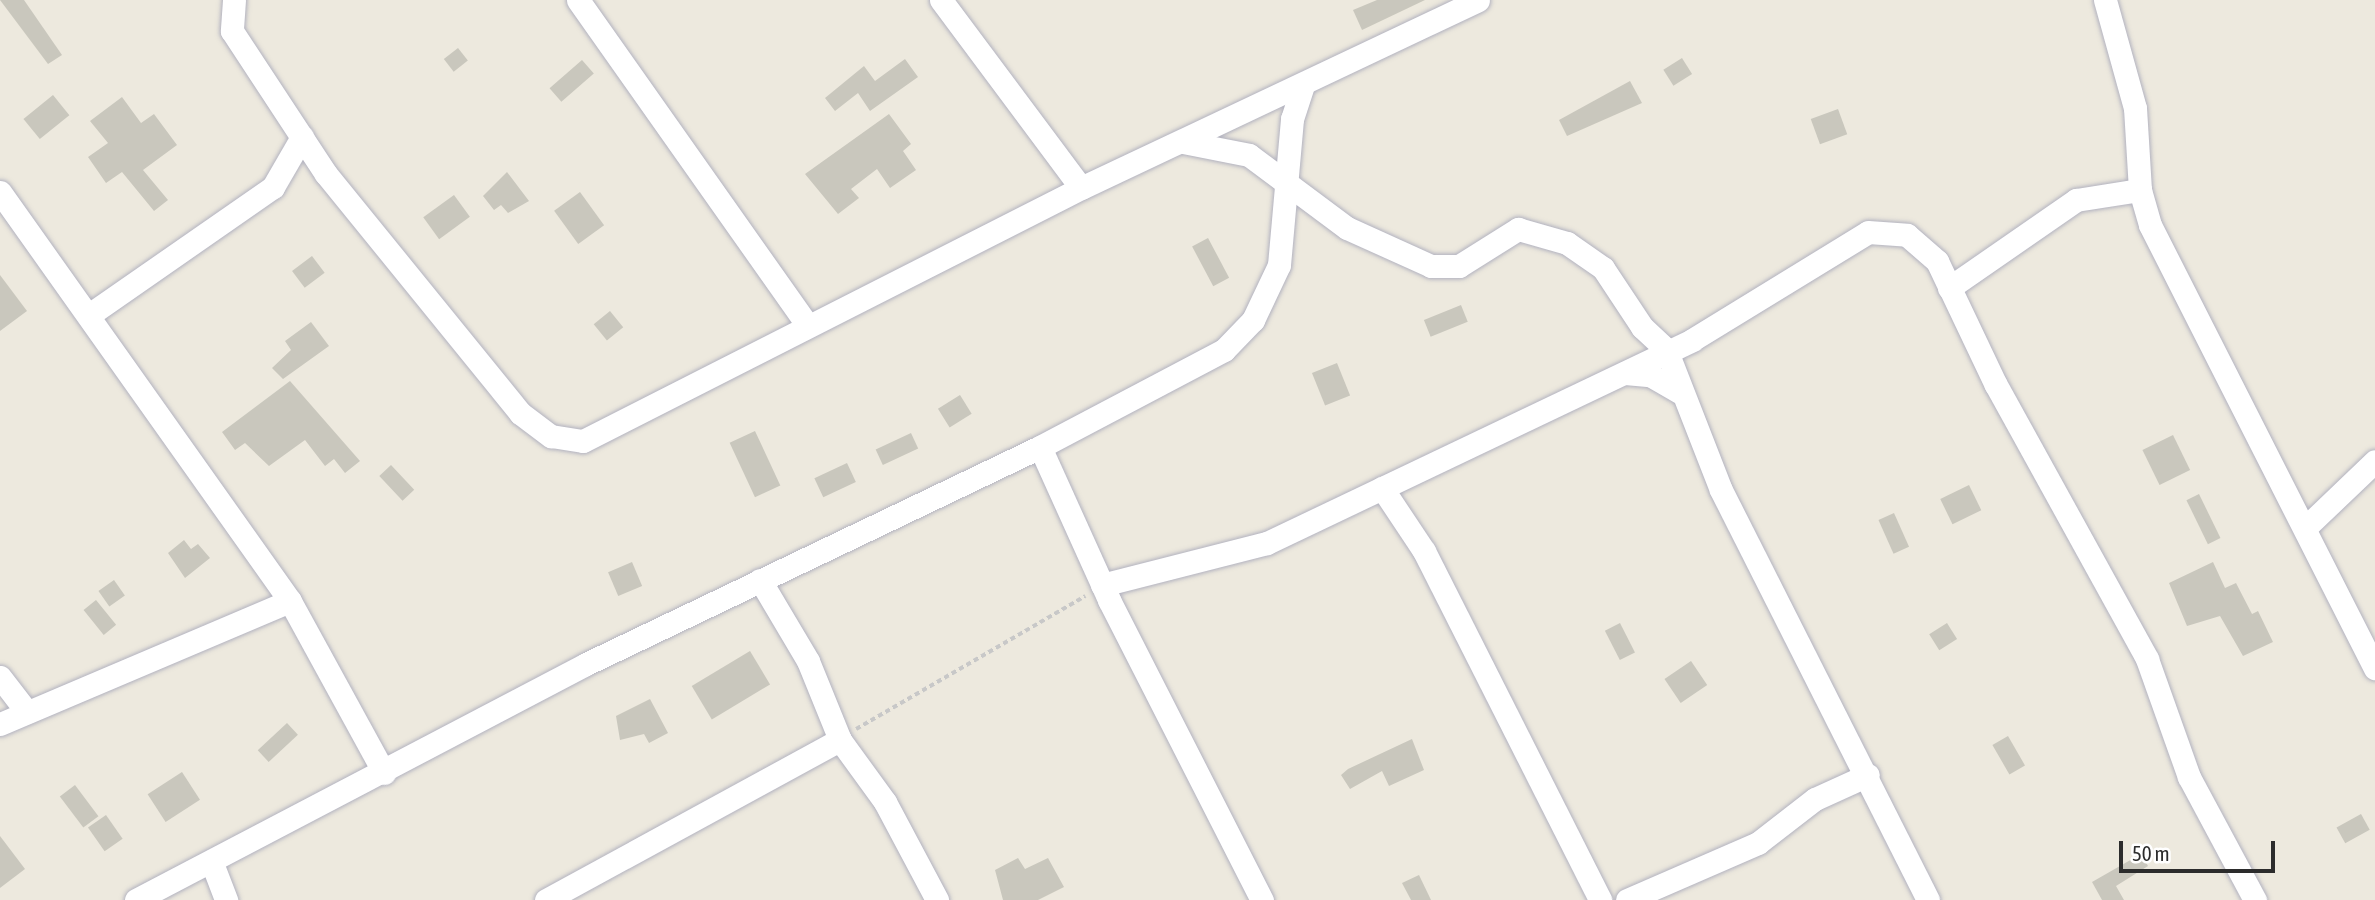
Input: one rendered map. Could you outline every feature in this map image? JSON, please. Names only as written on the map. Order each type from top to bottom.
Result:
[{"type":"street","points":[[234,0],[232,31],[302,137],[520,413],[551,436],[583,441],[1081,188],[1302,88],[1472,1]]},
{"type":"street","points":[[578,0],[807,325]]},
{"type":"street","points":[[941,0],[1081,188]]},
{"type":"street","points":[[2105,0],[2135,108],[2140,190],[2150,225],[2306,527],[2375,668]]},
{"type":"street","points":[[136,900],[760,580],[1040,447],[1224,350],[1253,320],[1279,265],[1285,177],[1302,88]]},
{"type":"street","points":[[89,315],[273,187],[302,137]]},
{"type":"street","points":[[1183,142],[1249,155],[1285,177],[1347,228],[1431,266],[1459,266],[1518,229],[1567,243],[1603,268],[1642,327],[1666,349],[1680,392],[1791,636],[1868,775],[1928,900]]},
{"type":"street","points":[[1949,288],[2076,200],[2140,190]]},
{"type":"street","points":[[0,192],[290,601],[384,773]]},
{"type":"street","points":[[1102,585],[1219,560],[1382,488],[1625,373],[1666,349],[1740,314],[1868,232],[1907,235],[1937,261],[2147,659],[2194,788],[2255,900]]},
{"type":"street","points":[[1625,373],[1650,376],[1680,392]]},
{"type":"street","points":[[1040,447],[1102,585],[1262,900]]},
{"type":"street","points":[[2306,527],[2375,461]]},
{"type":"street","points":[[1382,488],[1424,551],[1600,900]]},
{"type":"street","points":[[760,580],[807,661],[840,740],[885,802],[937,900]]},
{"type":"street","points":[[0,724],[290,601]]},
{"type":"street","points":[[0,677],[27,712]]},
{"type":"street","points":[[547,900],[840,740]]},
{"type":"street","points":[[1628,900],[1758,843],[1815,799],[1868,775]]},
{"type":"street","points":[[212,863],[226,900]]},
{"type":"path","points":[[840,740],[1102,585]]},
{"type":"building","points":[[0,0],[24,0],[62,55],[48,64]]},
{"type":"building","points":[[1377,0],[1425,0],[1362,30],[1353,10]]},
{"type":"building","points":[[458,48],[468,61],[454,72],[444,59]]},
{"type":"building","points":[[1682,58],[1692,74],[1673,86],[1663,70]]},
{"type":"building","points":[[905,59],[918,77],[870,111],[858,93],[835,111],[825,98],[864,66],[875,81]]},
{"type":"building","points":[[582,60],[594,74],[561,102],[550,88]]},
{"type":"building","points":[[1630,81],[1642,103],[1567,136],[1559,120]]},
{"type":"building","points":[[53,95],[69,115],[40,139],[23,119]]},
{"type":"building","points":[[122,97],[141,123],[154,114],[177,145],[143,170],[168,200],[154,211],[122,172],[106,183],[88,157],[108,143],[90,121]]},
{"type":"building","points":[[1838,109],[1847,134],[1820,144],[1811,119]]},
{"type":"building","points":[[889,114],[911,144],[903,151],[916,170],[890,188],[877,169],[851,189],[859,198],[838,214],[805,174]]},
{"type":"building","points":[[507,172],[529,201],[508,213],[501,205],[494,210],[483,196]]},
{"type":"building","points":[[580,192],[604,225],[578,244],[554,211]]},
{"type":"building","points":[[454,195],[470,217],[439,239],[423,217]]},
{"type":"building","points":[[1208,238],[1229,278],[1213,286],[1192,246]]},
{"type":"building","points":[[312,256],[325,273],[305,288],[292,271]]},
{"type":"building","points":[[0,275],[27,311],[0,331]]},
{"type":"building","points":[[1461,305],[1468,322],[1431,337],[1424,320]]},
{"type":"building","points":[[610,311],[623,327],[607,341],[594,324]]},
{"type":"building","points":[[311,322],[329,346],[283,379],[272,368],[291,350],[285,341]]},
{"type":"building","points":[[1337,363],[1350,395],[1325,406],[1312,373]]},
{"type":"building","points":[[290,381],[360,461],[345,473],[334,459],[325,466],[305,440],[269,466],[245,443],[235,450],[222,432]]},
{"type":"building","points":[[960,395],[972,414],[950,427],[938,409]]},
{"type":"building","points":[[755,431],[780,485],[755,497],[730,443]]},
{"type":"building","points":[[911,433],[918,448],[883,465],[876,449]]},
{"type":"building","points":[[2173,435],[2190,470],[2160,485],[2142,450]]},
{"type":"building","points":[[847,463],[856,482],[823,497],[814,478]]},
{"type":"building","points":[[391,465],[414,490],[402,501],[379,476]]},
{"type":"building","points":[[1969,485],[1981,510],[1953,524],[1940,499]]},
{"type":"building","points":[[2199,494],[2220,538],[2208,544],[2186,500]]},
{"type":"building","points":[[1894,513],[1909,547],[1894,554],[1878,520]]},
{"type":"building","points":[[184,540],[191,549],[198,544],[210,558],[185,578],[168,553]]},
{"type":"building","points":[[632,562],[642,586],[618,596],[608,572]]},
{"type":"building","points":[[2213,562],[2225,588],[2236,583],[2252,614],[2258,611],[2273,642],[2243,656],[2220,616],[2187,626],[2169,583]]},
{"type":"building","points":[[114,580],[125,596],[109,606],[98,591]]},
{"type":"building","points":[[96,600],[116,625],[104,635],[84,610]]},
{"type":"building","points":[[1620,623],[1635,652],[1620,660],[1605,631]]},
{"type":"building","points":[[1947,623],[1957,639],[1939,650],[1929,634]]},
{"type":"building","points":[[750,651],[770,684],[712,719],[692,686]]},
{"type":"building","points":[[1691,661],[1707,685],[1681,703],[1664,679]]},
{"type":"building","points":[[650,699],[668,733],[649,743],[644,734],[620,740],[616,716]]},
{"type":"building","points":[[287,723],[298,735],[269,762],[258,750]]},
{"type":"building","points":[[2008,736],[2025,765],[2009,774],[1992,745]]},
{"type":"building","points":[[1412,739],[1424,770],[1389,786],[1382,771],[1350,789],[1341,775],[1348,769]]},
{"type":"building","points":[[182,772],[200,800],[166,822],[148,794]]},
{"type":"building","points":[[75,785],[98,816],[83,828],[60,796]]},
{"type":"building","points":[[2361,814],[2370,830],[2345,843],[2337,828]]},
{"type":"building","points":[[106,815],[123,839],[105,851],[88,828]]},
{"type":"building","points":[[0,836],[25,869],[0,888]]},
{"type":"building","points":[[2141,854],[2148,866],[2116,886],[2124,900],[2102,900],[2092,882]]},
{"type":"building","points":[[1018,858],[1025,869],[1048,858],[1064,887],[1038,900],[1003,900],[995,870]]},
{"type":"building","points":[[1419,875],[1431,900],[1411,900],[1402,883]]}]
